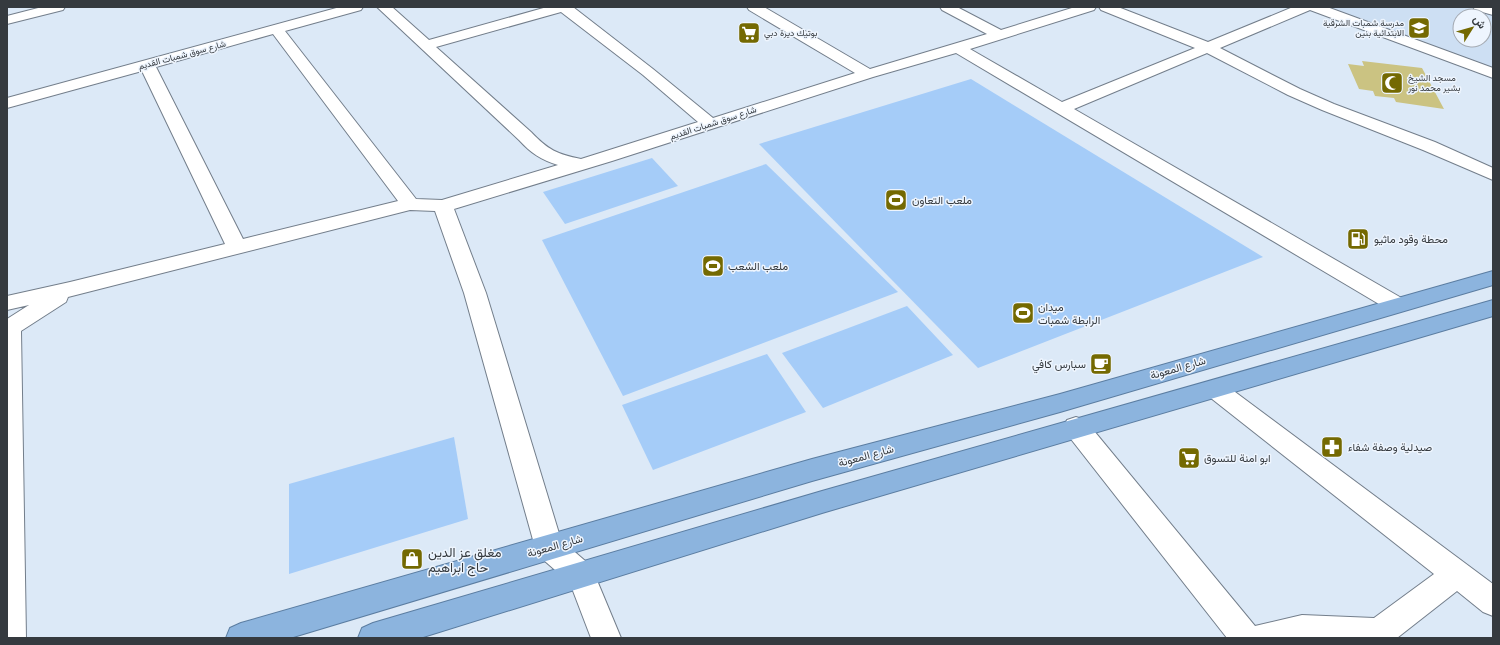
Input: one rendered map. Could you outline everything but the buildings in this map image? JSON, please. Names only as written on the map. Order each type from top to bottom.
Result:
[{"type":"highway","name":"شارع المعونة","points":[[241,638],[812,470],[1060,403],[1493,278]]},
{"type":"highway","points":[[373,638],[1076,428],[1493,308]]},
{"type":"street","points":[[7,20],[58,7]]},
{"type":"street","name":"شارع سوق شمبات القديم","points":[[384,7],[525,136],[536,149],[548,156],[581,164],[868,74],[958,48],[1089,7]]},
{"type":"street","points":[[427,45],[563,7],[648,72],[710,124]]},
{"type":"street","points":[[754,7],[868,74]]},
{"type":"street","points":[[947,7],[1000,35]]},
{"type":"street","points":[[1106,7],[1209,48],[1294,92],[1429,146],[1493,175]]},
{"type":"street","points":[[1062,108],[1305,7]]},
{"type":"street","points":[[1314,7],[1493,73]]},
{"type":"street","points":[[1480,7],[1493,11]]},
{"type":"street","name":"شارع سوق شمبات القديم","points":[[7,102],[277,30],[351,8]]},
{"type":"street","points":[[277,30],[410,204]]},
{"type":"street","points":[[958,48],[1397,305]]},
{"type":"street","points":[[147,65],[237,248]]},
{"type":"street","points":[[7,303],[237,248],[410,204],[443,206],[581,164]]},
{"type":"street","points":[[443,206],[476,293],[549,547],[581,575],[606,638]]},
{"type":"street","points":[[11,638],[8,329],[70,289]]},
{"type":"street","points":[[1215,389],[1493,602]]},
{"type":"street","points":[[1076,428],[1246,638]]},
{"type":"street","points":[[1262,638],[1302,630],[1379,633],[1457,574]]},
{"type":"shaded area","name":"مدرسة شمبات الشرقية الابتدائية بنين","points":[[1330,7],[1470,8],[1452,8],[1452,48],[1492,48],[1493,16],[1493,70],[1326,9]]},
{"type":"shaded area","name":"ميدان الرابطة شمبات","points":[[971,79],[1263,257],[978,368],[759,144]]},
{"type":"shaded area","points":[[652,158],[678,186],[565,224],[543,192]]},
{"type":"shaded area","name":"ملعب الشعب","points":[[766,164],[898,292],[623,396],[542,240]]},
{"type":"shaded area","points":[[907,306],[953,355],[823,408],[782,353]]},
{"type":"shaded area","points":[[767,354],[806,412],[653,470],[622,405]]},
{"type":"shaded area","points":[[454,437],[468,519],[289,574],[289,484]]},
{"type":"place","name":"مدرسة شمبات الشرقية الابتدائية بنين","points":[[1419,28]]},
{"type":"place","name":"بوتيك ديرة دبي","points":[[749,33]]},
{"type":"place","name":"مسجد الشيخ بشير محمد نور","points":[[1392,83]]},
{"type":"place","name":"ملعب التعاون","points":[[896,200]]},
{"type":"place","name":"محطة وقود ماثيو","points":[[1358,239]]},
{"type":"place","name":"ملعب الشعب","points":[[713,266]]},
{"type":"place","name":"ميدان الرابطة شمبات","points":[[1023,313]]},
{"type":"place","name":"سبارس كافي","points":[[1101,364]]},
{"type":"place","name":"صيدلية وصفة شفاء","points":[[1332,447]]},
{"type":"place","name":"ابو امنة للتسوق","points":[[1189,458]]},
{"type":"place","name":"مغلق عز الدين حاج ابراهيم","points":[[412,559]]}]
